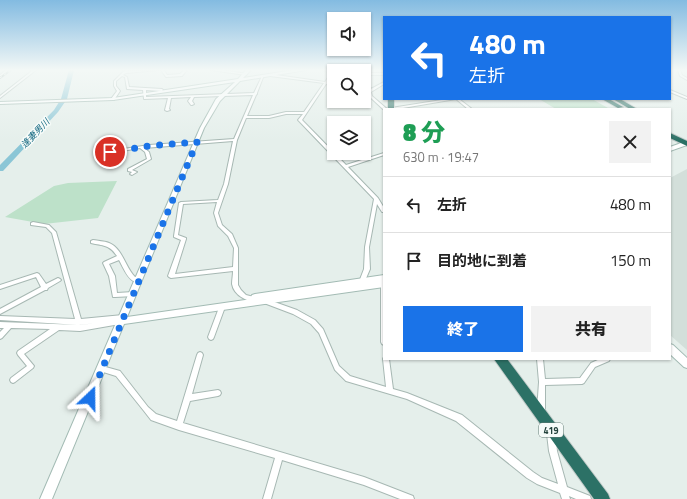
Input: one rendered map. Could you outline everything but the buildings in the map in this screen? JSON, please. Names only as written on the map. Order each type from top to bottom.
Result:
[{"type":"highway","points":[[607,100],[621,108]]},
{"type":"highway","points":[[618,100],[632,108]]},
{"type":"highway","points":[[671,129],[687,142]]},
{"type":"highway","points":[[671,135],[687,142]]},
{"type":"highway","name":"419","points":[[501,360],[603,499]]},
{"type":"street","points":[[113,98],[117,93]]},
{"type":"street","points":[[0,103],[67,102],[150,93]]},
{"type":"street","points":[[46,499],[209,114],[225,93]]},
{"type":"street","points":[[319,93],[303,113],[301,121],[376,199],[383,210]]},
{"type":"street","points":[[676,93],[687,98]]},
{"type":"street","points":[[145,94],[145,98],[256,94],[235,140],[226,184],[216,213],[220,226],[234,242],[236,248],[235,285],[243,297],[247,299],[266,301],[295,312],[313,322],[321,332],[337,368],[348,379],[390,390],[458,418],[530,475],[587,499]]},
{"type":"street","points":[[371,96],[384,108]]},
{"type":"street","points":[[168,110],[170,97]]},
{"type":"street","points":[[192,104],[190,101],[193,97]]},
{"type":"street","points":[[397,108],[449,100]]},
{"type":"street","points":[[456,100],[468,108]]},
{"type":"street","points":[[246,117],[270,117],[286,113],[303,113]]},
{"type":"street","points":[[98,154],[141,147],[235,140]]},
{"type":"street","points":[[671,149],[687,142]]},
{"type":"street","points":[[132,174],[136,172],[129,170],[149,159],[147,152],[141,147]]},
{"type":"street","points":[[345,167],[383,154]]},
{"type":"street","points":[[362,282],[367,269],[367,247],[376,199]]},
{"type":"street","points":[[219,201],[181,203],[176,236],[184,239],[171,276],[235,269]]},
{"type":"street","points":[[33,224],[47,226],[54,232],[79,322]]},
{"type":"street","points":[[93,242],[109,246],[120,257],[131,276],[134,279],[139,278]]},
{"type":"street","points":[[120,257],[106,262],[112,276],[115,295],[133,294]]},
{"type":"street","points":[[0,287],[37,275],[45,288]]},
{"type":"street","points":[[0,325],[56,329],[80,328],[122,319],[383,278]]},
{"type":"street","points":[[0,312],[58,280]]},
{"type":"street","points":[[0,318],[79,322],[122,319],[222,307],[383,284]]},
{"type":"street","points":[[211,337],[222,307]]},
{"type":"street","points":[[0,336],[9,326]]},
{"type":"street","points":[[12,380],[31,366],[20,354],[56,329]]},
{"type":"street","points":[[671,349],[687,364]]},
{"type":"street","points":[[179,426],[200,355]]},
{"type":"street","points":[[386,360],[390,390]]},
{"type":"street","points":[[540,360],[542,382],[541,416]]},
{"type":"street","points":[[542,382],[582,381],[593,365],[605,360]]},
{"type":"street","points":[[102,369],[118,373],[154,417],[179,426],[364,481],[410,499]]},
{"type":"street","points":[[187,398],[218,393]]},
{"type":"street","points":[[552,431],[550,435],[553,451],[565,490],[566,499]]},
{"type":"street","points":[[267,499],[279,456]]},
{"type":"shaded area","points":[[687,169],[687,350],[671,336],[671,177]]},
{"type":"green space","points":[[541,100],[594,100],[608,108],[554,108]]},
{"type":"green space","points":[[117,181],[98,218],[44,224],[5,217],[54,186],[68,183]]},
{"type":"waterway","name":"逢妻男川","points":[[0,169],[56,111],[64,99],[66,93]]},
{"type":"route","points":[[90,398],[120,321],[133,294],[197,142],[149,146],[110,152]]}]
